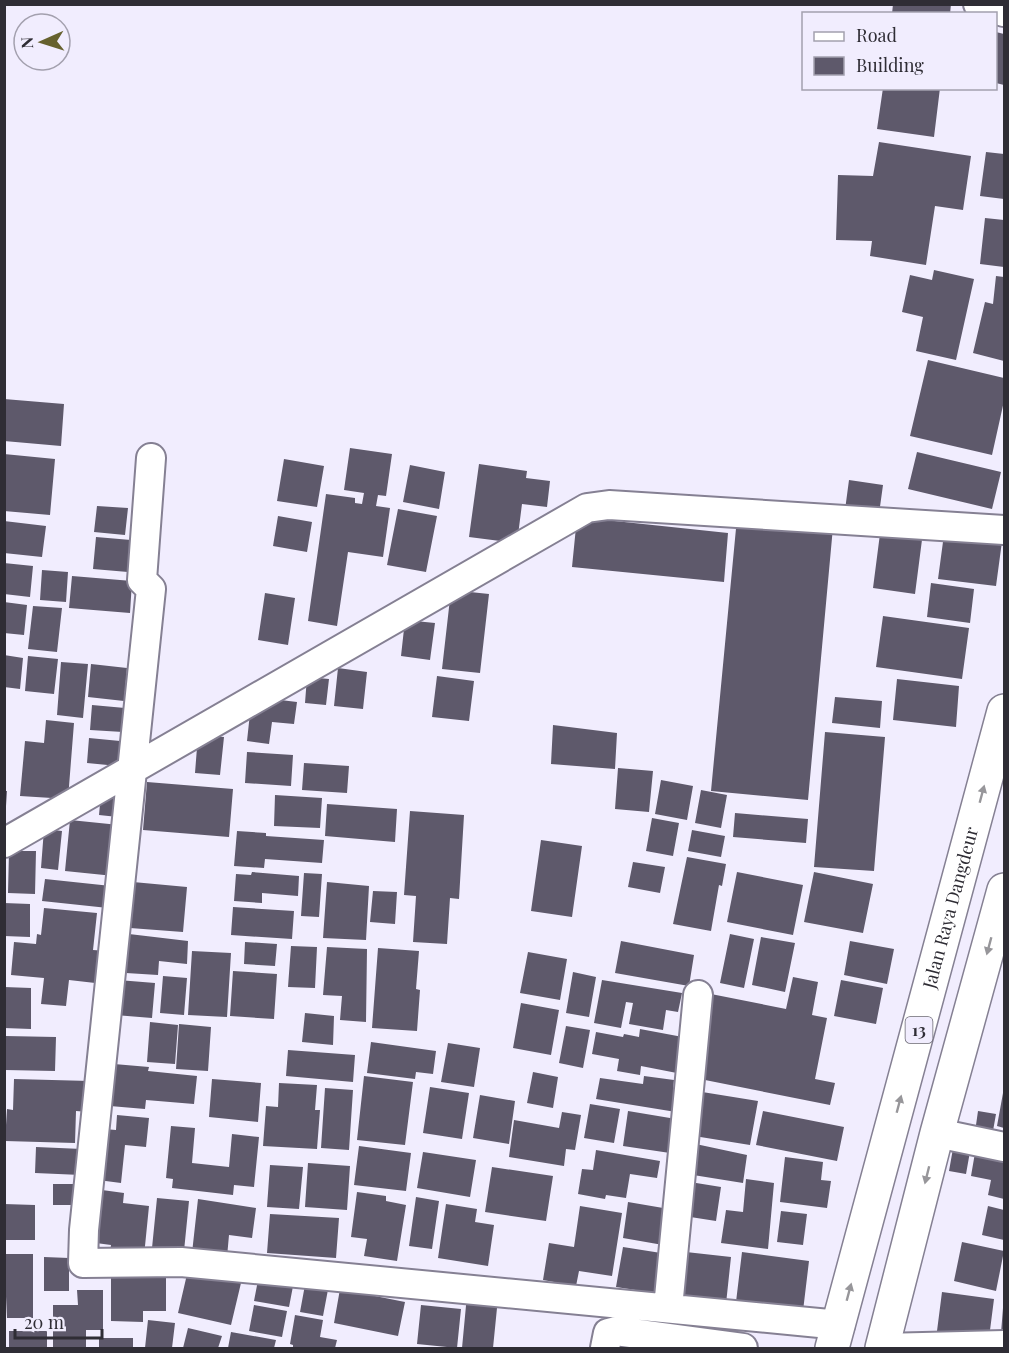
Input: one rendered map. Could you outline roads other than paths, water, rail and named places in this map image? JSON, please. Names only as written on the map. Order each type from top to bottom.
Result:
[{"type":"highway","name":"Jalan Raya Dangdeur","points":[[836,1337],[1005,711]]},
{"type":"highway","points":[[882,1348],[937,1134],[1005,890]]},
{"type":"street","points":[[978,4],[1005,12]]},
{"type":"street","points":[[151,458],[142,580],[151,589],[84,1230],[83,1263],[181,1262],[668,1308],[836,1337]]},
{"type":"street","points":[[4,843],[587,508],[609,505],[1005,530]]},
{"type":"street","points":[[668,1308],[698,995]]},
{"type":"street","points":[[937,1134],[1005,1148]]},
{"type":"street","points":[[606,1348],[608,1333],[616,1331],[743,1348]]},
{"type":"street","points":[[882,1348],[1005,1345]]}]
